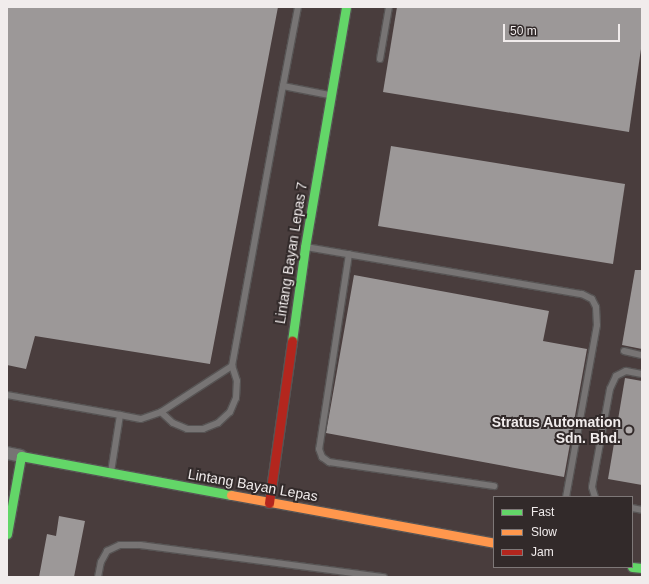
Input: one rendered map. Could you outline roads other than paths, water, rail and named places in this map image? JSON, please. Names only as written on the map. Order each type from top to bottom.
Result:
[{"type":"street","name":"Lintang Bayan Lepas 7","points":[[269,503],[305,247],[346,7]]},
{"type":"street","name":"Lintang Bayan Lepas","points":[[7,453],[111,474],[493,543]]},
{"type":"street","points":[[7,533],[21,456]]},
{"type":"lane","points":[[161,412],[172,423],[187,429],[203,429],[218,423],[230,412],[236,398],[237,381],[232,366],[298,7]]},
{"type":"lane","points":[[380,60],[389,7]]},
{"type":"lane","points":[[283,86],[331,96]]},
{"type":"lane","points":[[305,247],[582,294],[592,299],[596,308],[597,325],[566,496]]},
{"type":"lane","points":[[349,254],[319,449],[322,457],[329,462],[494,486]]},
{"type":"lane","points":[[624,352],[642,355]]},
{"type":"lane","points":[[7,395],[141,419],[161,412],[232,366]]},
{"type":"lane","points":[[595,496],[592,488],[610,388],[616,376],[626,371],[642,374]]},
{"type":"lane","points":[[111,474],[120,416]]},
{"type":"lane","points":[[98,577],[101,562],[106,551],[120,545],[140,545],[384,577]]},
{"type":"place","name":"Stratus Automation Sdn. Bhd.","points":[[629,430]]}]
